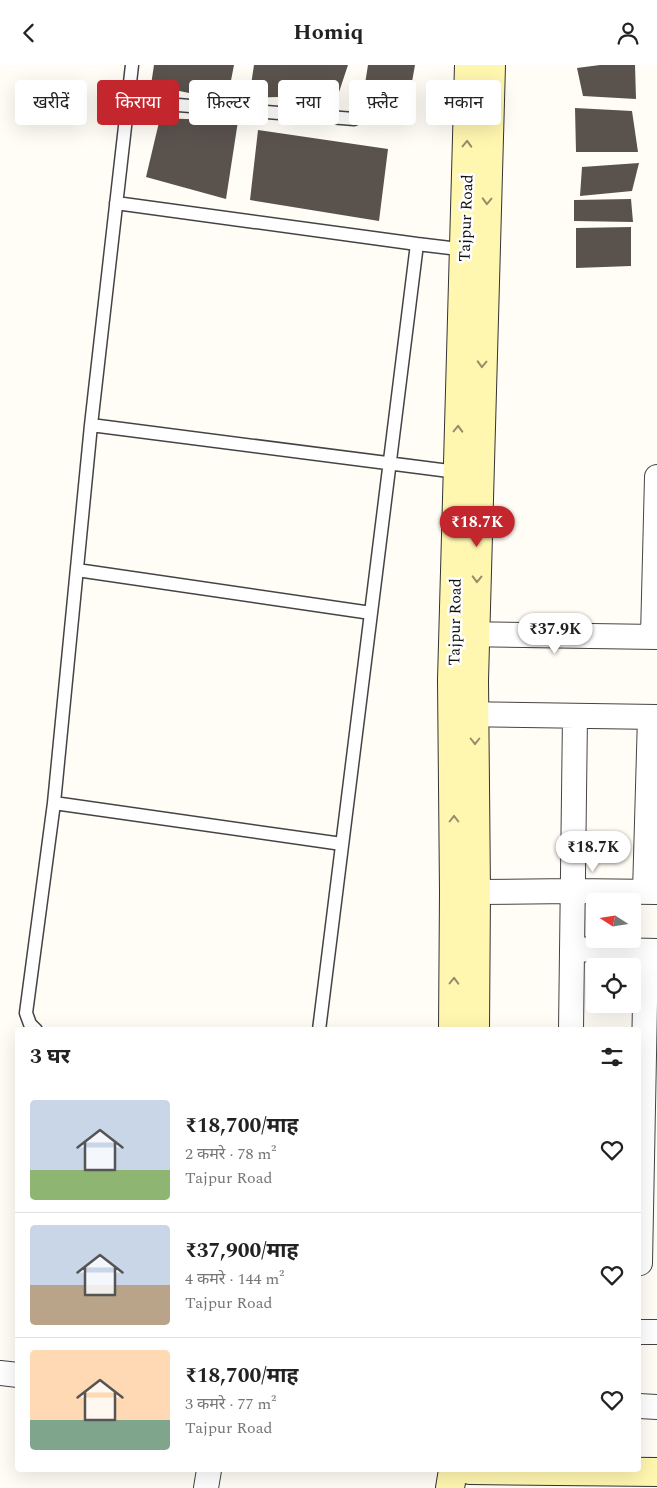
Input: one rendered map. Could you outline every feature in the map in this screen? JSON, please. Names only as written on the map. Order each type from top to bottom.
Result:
[{"type":"main road","name":"Tajpur Road","points":[[453,1027],[454,892],[464,714],[475,251],[469,65]]},
{"type":"main road","name":"Tajpur Road","points":[[465,634],[457,472],[491,65]]},
{"type":"main road","name":"Tajpur Road","points":[[464,714],[476,892],[475,1027]]},
{"type":"main road","points":[[450,1488],[453,1472]]},
{"type":"main road","points":[[471,1488],[474,1472]]},
{"type":"main road","points":[[641,1472],[657,1472]]},
{"type":"street","points":[[465,634],[655,637],[657,477]]},
{"type":"street","points":[[464,714],[653,717],[651,892],[476,892]]},
{"type":"street","points":[[570,1027],[575,716]]},
{"type":"street","points":[[572,949],[651,951],[650,1106],[641,1176]]},
{"type":"street","points":[[641,1200],[645,1263]]},
{"type":"street","points":[[641,1332],[657,1332]]},
{"type":"street","points":[[0,1373],[15,1375]]},
{"type":"street","points":[[641,1406],[657,1407]]},
{"type":"street","points":[[206,1488],[209,1472]]},
{"type":"lane","points":[[130,80],[132,65]]},
{"type":"lane","points":[[179,105],[349,119]]},
{"type":"lane","points":[[33,1027],[26,1013],[54,803],[91,425],[125,125]]},
{"type":"lane","points":[[116,203],[475,251]]},
{"type":"lane","points":[[319,1027],[417,244]]},
{"type":"lane","points":[[91,425],[457,472]]},
{"type":"lane","points":[[76,570],[371,613]]},
{"type":"lane","points":[[54,803],[342,844]]},
{"type":"building","points":[[154,65],[234,65],[231,80],[189,80],[189,93],[179,91],[179,80],[152,80]]},
{"type":"building","points":[[254,65],[348,65],[339,92],[339,80],[278,80],[278,97],[268,97],[268,80],[252,80]]},
{"type":"building","points":[[368,65],[415,65],[412,80],[366,80]]},
{"type":"building","points":[[600,65],[635,65],[636,99],[583,96],[577,68]]},
{"type":"building","points":[[575,108],[632,111],[638,152],[576,152]]},
{"type":"building","points":[[179,119],[189,119],[189,125],[237,125],[226,199],[146,177],[158,125],[179,125]]},
{"type":"building","points":[[258,130],[388,149],[379,221],[250,200]]},
{"type":"building","points":[[639,163],[632,191],[580,196],[582,167]]},
{"type":"building","points":[[631,199],[633,222],[574,221],[574,200]]},
{"type":"building","points":[[631,227],[631,266],[576,268],[576,228]]}]
